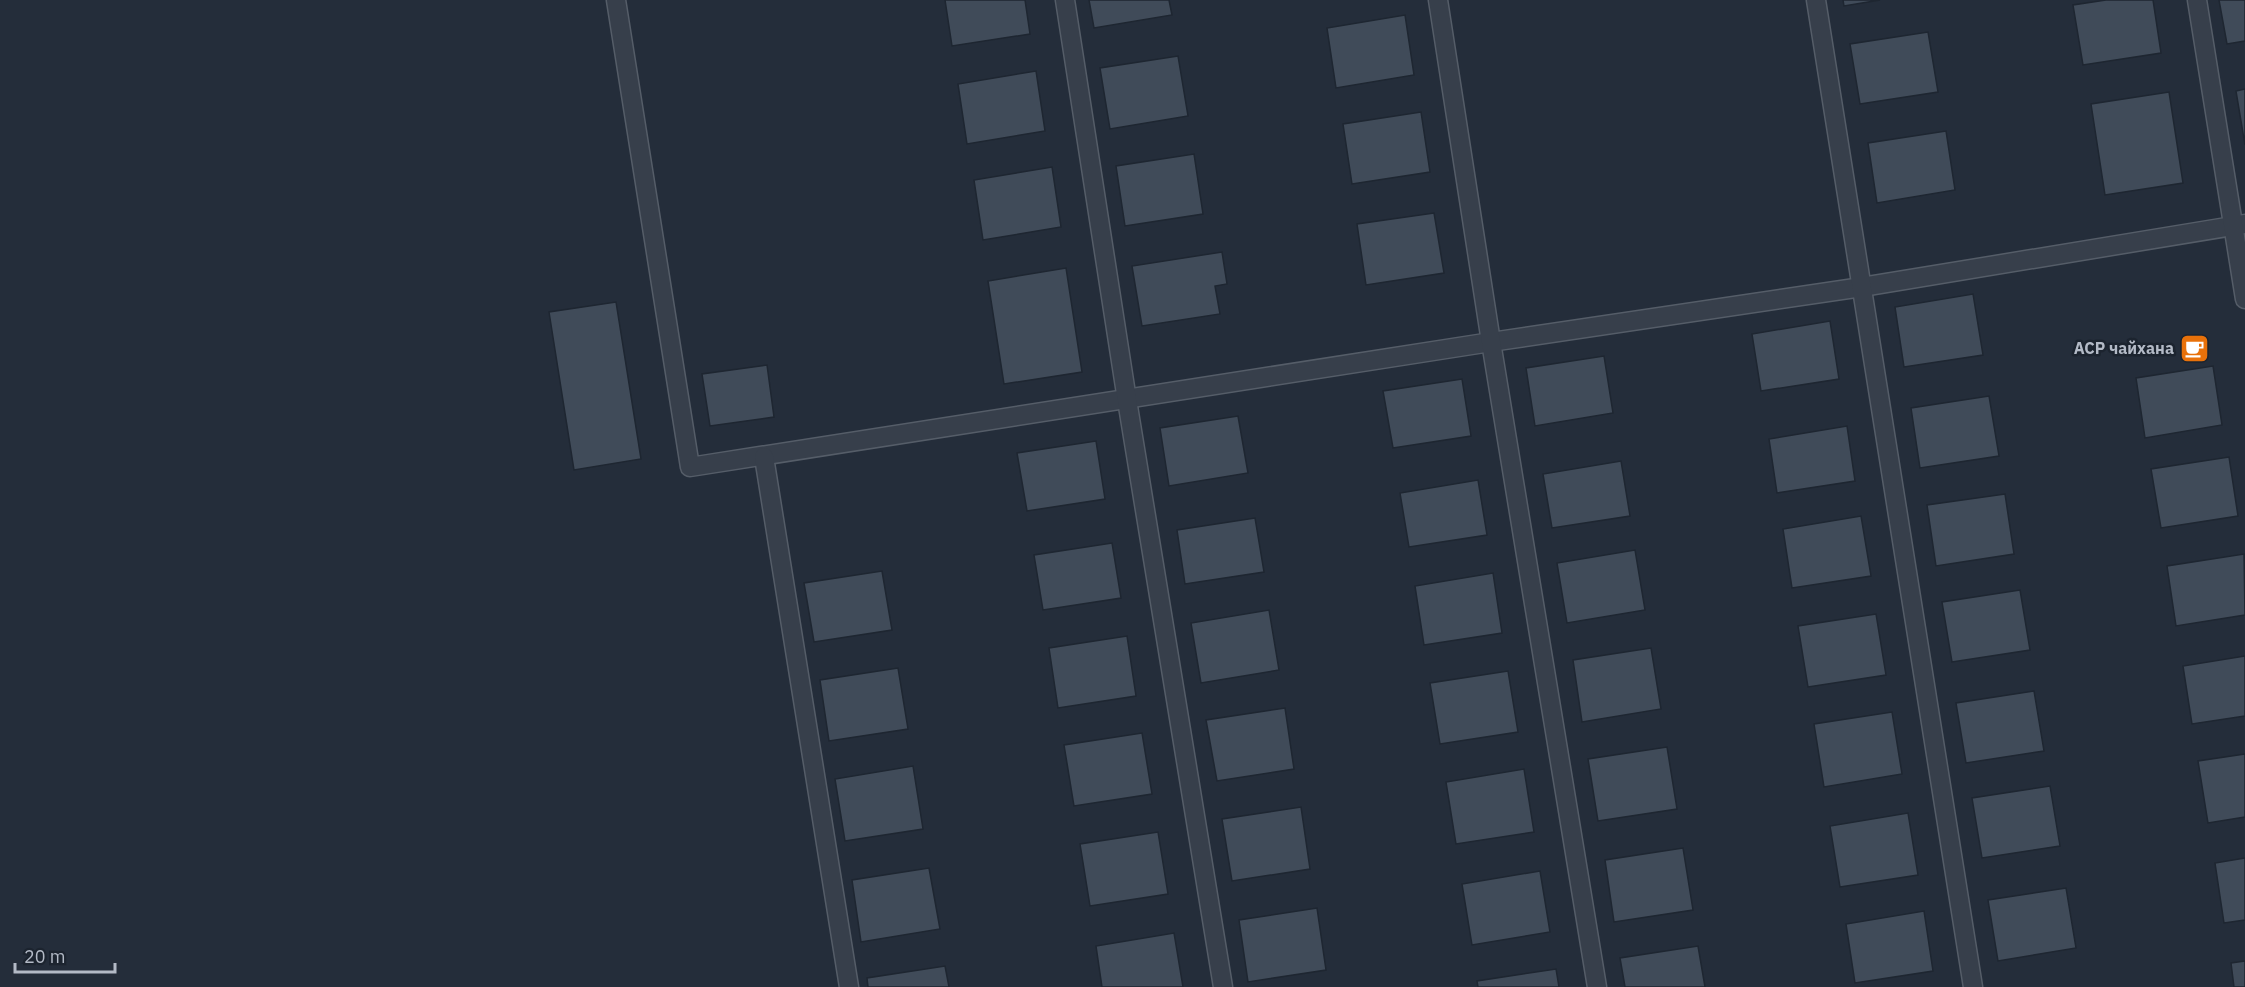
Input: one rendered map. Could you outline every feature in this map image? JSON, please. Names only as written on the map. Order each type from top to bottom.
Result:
[{"type":"lane","points":[[616,0],[690,467],[1491,342],[1862,287],[2239,225]]},
{"type":"lane","points":[[1065,0],[1127,400],[1223,987]]},
{"type":"lane","points":[[1438,0],[1491,342],[1597,987]]},
{"type":"lane","points":[[1816,0],[1972,987]]},
{"type":"lane","points":[[2197,0],[2239,225],[2245,299]]},
{"type":"lane","points":[[764,457],[849,987]]},
{"type":"building","points":[[945,0],[1025,0],[1030,34],[952,46]]},
{"type":"building","points":[[1089,0],[1169,0],[1172,15],[1094,28]]},
{"type":"building","points":[[1843,0],[1880,0],[1844,6]]},
{"type":"building","points":[[2106,0],[2153,0],[2161,53],[2083,65],[2073,5]]},
{"type":"building","points":[[2219,0],[2245,0],[2245,41],[2227,44]]},
{"type":"building","points":[[1405,15],[1414,75],[1336,88],[1327,28]]},
{"type":"building","points":[[1928,32],[1938,92],[1860,104],[1850,44]]},
{"type":"building","points":[[1178,56],[1188,116],[1110,129],[1100,68]]},
{"type":"building","points":[[1036,71],[1045,131],[967,144],[958,84]]},
{"type":"building","points":[[2245,89],[2245,145],[2236,91]]},
{"type":"building","points":[[2169,92],[2183,183],[2105,195],[2091,104]]},
{"type":"building","points":[[1421,112],[1430,172],[1352,184],[1343,124]]},
{"type":"building","points":[[1946,131],[1955,190],[1877,203],[1868,143]]},
{"type":"building","points":[[1194,154],[1203,214],[1125,226],[1116,166]]},
{"type":"building","points":[[1052,167],[1061,227],[983,240],[974,180]]},
{"type":"building","points":[[1434,213],[1444,273],[1366,285],[1357,224]]},
{"type":"building","points":[[1222,252],[1227,284],[1215,286],[1220,314],[1142,326],[1132,266]]},
{"type":"building","points":[[1066,268],[1082,372],[1004,384],[988,281]]},
{"type":"building","points":[[1973,294],[1983,355],[1904,367],[1895,307]]},
{"type":"building","points":[[616,302],[641,459],[574,470],[549,312]]},
{"type":"building","points":[[1830,321],[1839,379],[1761,391],[1752,334]]},
{"type":"building","points":[[1604,356],[1613,413],[1535,426],[1526,368]]},
{"type":"building","points":[[767,365],[774,417],[710,426],[702,374]]},
{"type":"building","points":[[2213,366],[2222,425],[2145,438],[2136,378]]},
{"type":"building","points":[[1462,379],[1471,436],[1393,448],[1383,391]]},
{"type":"building","points":[[1989,396],[1999,456],[1920,468],[1911,408]]},
{"type":"building","points":[[1238,416],[1248,473],[1169,486],[1160,428]]},
{"type":"building","points":[[1847,426],[1855,481],[1777,493],[1769,439]]},
{"type":"building","points":[[1096,441],[1105,499],[1027,511],[1017,453]]},
{"type":"building","points":[[2229,457],[2238,516],[2161,528],[2151,469]]},
{"type":"building","points":[[1621,461],[1630,516],[1552,528],[1543,474]]},
{"type":"building","points":[[1478,480],[1487,535],[1409,547],[1400,493]]},
{"type":"building","points":[[2005,494],[2014,554],[1936,566],[1927,505]]},
{"type":"building","points":[[1861,516],[1871,576],[1792,588],[1783,529]]},
{"type":"building","points":[[1255,518],[1264,572],[1185,584],[1177,530]]},
{"type":"building","points":[[1112,543],[1121,598],[1043,610],[1034,555]]},
{"type":"building","points":[[1635,550],[1645,610],[1567,623],[1557,563]]},
{"type":"building","points":[[2244,554],[2245,615],[2176,626],[2167,566]]},
{"type":"building","points":[[882,571],[892,630],[814,642],[804,583]]},
{"type":"building","points":[[1493,573],[1502,633],[1424,645],[1415,586]]},
{"type":"building","points":[[2020,590],[2030,650],[1952,662],[1942,602]]},
{"type":"building","points":[[1269,610],[1279,670],[1201,683],[1191,623]]},
{"type":"building","points":[[1876,614],[1886,675],[1808,687],[1798,626]]},
{"type":"building","points":[[1127,636],[1136,696],[1058,708],[1049,648]]},
{"type":"building","points":[[1651,648],[1661,709],[1582,722],[1573,660]]},
{"type":"building","points":[[2245,656],[2245,716],[2192,724],[2183,666]]},
{"type":"building","points":[[898,668],[908,729],[829,741],[820,680]]},
{"type":"building","points":[[1508,671],[1518,732],[1440,744],[1430,683]]},
{"type":"building","points":[[2034,691],[2044,751],[1966,763],[1956,703]]},
{"type":"building","points":[[1285,708],[1294,769],[1217,781],[1206,720]]},
{"type":"building","points":[[1892,712],[1902,774],[1824,787],[1814,724]]},
{"type":"building","points":[[1142,733],[1152,794],[1074,806],[1064,745]]},
{"type":"building","points":[[1667,747],[1677,809],[1598,821],[1588,759]]},
{"type":"building","points":[[2245,754],[2245,817],[2208,823],[2198,761]]},
{"type":"building","points":[[913,766],[923,829],[845,841],[835,779]]},
{"type":"building","points":[[1524,769],[1534,832],[1456,844],[1446,782]]},
{"type":"building","points":[[2050,786],[2060,846],[1982,858],[1972,798]]},
{"type":"building","points":[[1301,807],[1310,869],[1232,881],[1222,819]]},
{"type":"building","points":[[1908,813],[1918,875],[1840,887],[1830,826]]},
{"type":"building","points":[[1158,832],[1168,894],[1090,906],[1080,844]]},
{"type":"building","points":[[1683,848],[1693,910],[1614,922],[1605,860]]},
{"type":"building","points":[[2245,858],[2245,920],[2224,923],[2215,863]]},
{"type":"building","points":[[929,868],[940,929],[861,942],[852,880]]},
{"type":"building","points":[[1540,871],[1550,932],[1472,945],[1462,884]]},
{"type":"building","points":[[2066,888],[2076,948],[1998,961],[1988,900]]},
{"type":"building","points":[[1317,908],[1326,970],[1248,982],[1239,920]]},
{"type":"building","points":[[1924,911],[1933,971],[1855,983],[1846,924]]},
{"type":"building","points":[[1174,933],[1183,987],[1102,987],[1096,946]]},
{"type":"building","points":[[1698,946],[1705,987],[1625,987],[1620,958]]},
{"type":"building","points":[[2245,961],[2245,987],[2234,987],[2231,963]]},
{"type":"building","points":[[945,966],[949,987],[868,987],[867,978]]},
{"type":"building","points":[[1556,969],[1559,987],[1478,987],[1477,981]]},
{"type":"place","name":"АСР чайхана","points":[[2195,348]]}]
